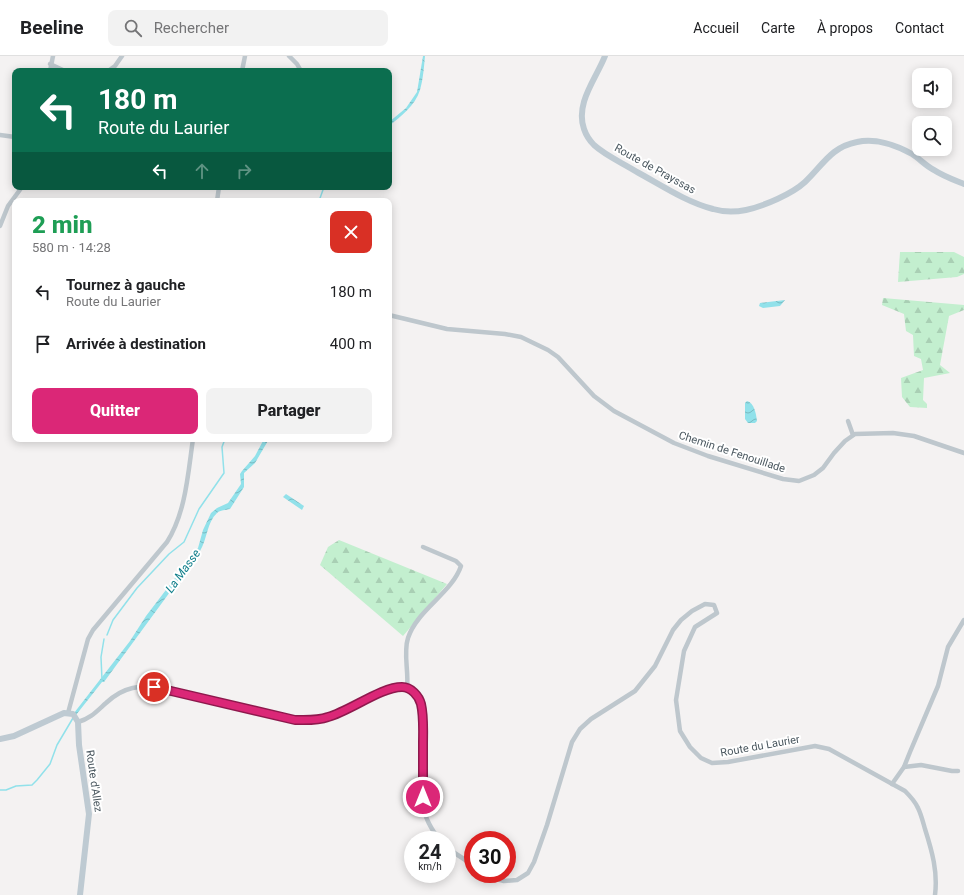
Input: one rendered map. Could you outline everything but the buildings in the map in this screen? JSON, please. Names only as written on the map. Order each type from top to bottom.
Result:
[{"type":"main road","name":"Route de Prayssas","points":[[605,56],[586,94],[583,106],[582,119],[584,130],[588,137],[593,144],[610,156],[685,199],[713,210],[732,212],[746,210],[791,192],[805,182],[827,157],[841,148],[857,142],[876,141],[892,145],[912,154],[933,170],[964,184]]},
{"type":"main road","points":[[0,739],[14,736],[60,714],[74,716]]},
{"type":"main road","name":"Route d'Allez","points":[[74,716],[89,814],[80,895]]},
{"type":"street","points":[[50,68],[52,56]]},
{"type":"street","points":[[112,68],[122,56]]},
{"type":"street","points":[[243,68],[245,56]]},
{"type":"street","points":[[289,56],[299,68]]},
{"type":"street","points":[[50,64],[59,68]]},
{"type":"street","points":[[0,135],[12,137]]},
{"type":"street","points":[[0,226],[8,206],[12,201]]},
{"type":"street","name":"Chemin de Fenouillade","points":[[392,316],[447,329],[521,336],[548,350],[558,358],[594,396],[614,411],[674,443],[763,474],[799,481],[814,475],[823,468],[845,441],[854,435]]},
{"type":"street","points":[[848,421],[854,435],[869,433],[893,433],[914,436],[964,453]]},
{"type":"street","points":[[193,442],[179,518],[174,530],[167,542],[93,630],[88,639],[74,716],[87,719],[120,693],[129,689],[144,686],[163,688],[295,720],[311,721],[328,717],[346,710],[377,694],[400,687],[407,688],[415,693],[420,702],[423,718],[423,797],[425,815],[433,831]]},
{"type":"street","points":[[407,688],[408,677],[406,646],[410,632],[420,617],[454,579],[461,566],[456,560],[423,547]]},
{"type":"street","name":"Route du Laurier","points":[[516,880],[528,873],[534,862],[547,825],[572,742],[580,729],[596,715],[635,691],[655,666],[673,630],[681,620],[692,611],[705,604],[714,605],[717,613],[695,627],[689,638],[684,651],[676,700],[680,731],[690,747],[701,758],[712,763],[728,762],[815,746],[829,749],[905,791],[913,799],[918,808],[935,864],[935,895]]},
{"type":"street","points":[[892,784],[904,767],[938,686],[948,647],[964,620]]},
{"type":"street","points":[[904,767],[921,766],[958,771]]},
{"type":"green space","points":[[900,252],[954,252],[964,257],[964,274],[957,277],[898,282]]},
{"type":"green space","points":[[883,298],[964,305],[964,310],[949,316],[940,365],[950,373],[924,378],[923,400],[927,404],[927,408],[910,407],[902,397],[901,378],[923,370],[921,359],[914,356],[913,335],[906,331],[904,314],[882,305]]},
{"type":"green space","points":[[339,540],[447,584],[403,636],[320,565],[328,547]]},
{"type":"water","points":[[423,56],[425,56],[421,86],[418,96],[407,110],[392,123],[392,120],[406,108],[417,92]]},
{"type":"water","points":[[785,300],[780,306],[763,308],[759,306],[760,303]]},
{"type":"water","points":[[747,401],[754,409],[757,421],[755,423],[748,423],[745,419],[745,403]]},
{"type":"water","points":[[262,442],[267,442],[255,463],[244,473],[244,487],[230,509],[220,511],[211,521],[200,551],[104,682],[102,682],[76,715],[74,713],[130,641],[146,616],[198,548],[203,530],[211,513],[217,508],[228,503],[241,484],[240,474],[255,456]]},
{"type":"water","points":[[286,494],[304,506],[302,510],[283,497]]},
{"type":"waterway","name":"La Masse","points":[[320,198],[323,190]]},
{"type":"waterway","name":"La Masse","points":[[107,635],[113,620],[137,588],[169,554],[184,542],[199,509],[224,473],[222,447],[224,442]]},
{"type":"waterway","name":"La Masse","points":[[102,680],[101,657],[104,639]]},
{"type":"waterway","name":"La Masse","points":[[0,790],[6,790],[16,786],[32,785],[50,764],[57,745],[73,718]]},
{"type":"route","points":[[154,687],[295,720],[311,721],[328,717],[346,710],[377,694],[400,687],[407,688],[415,693],[420,702],[423,718],[423,797]]}]
